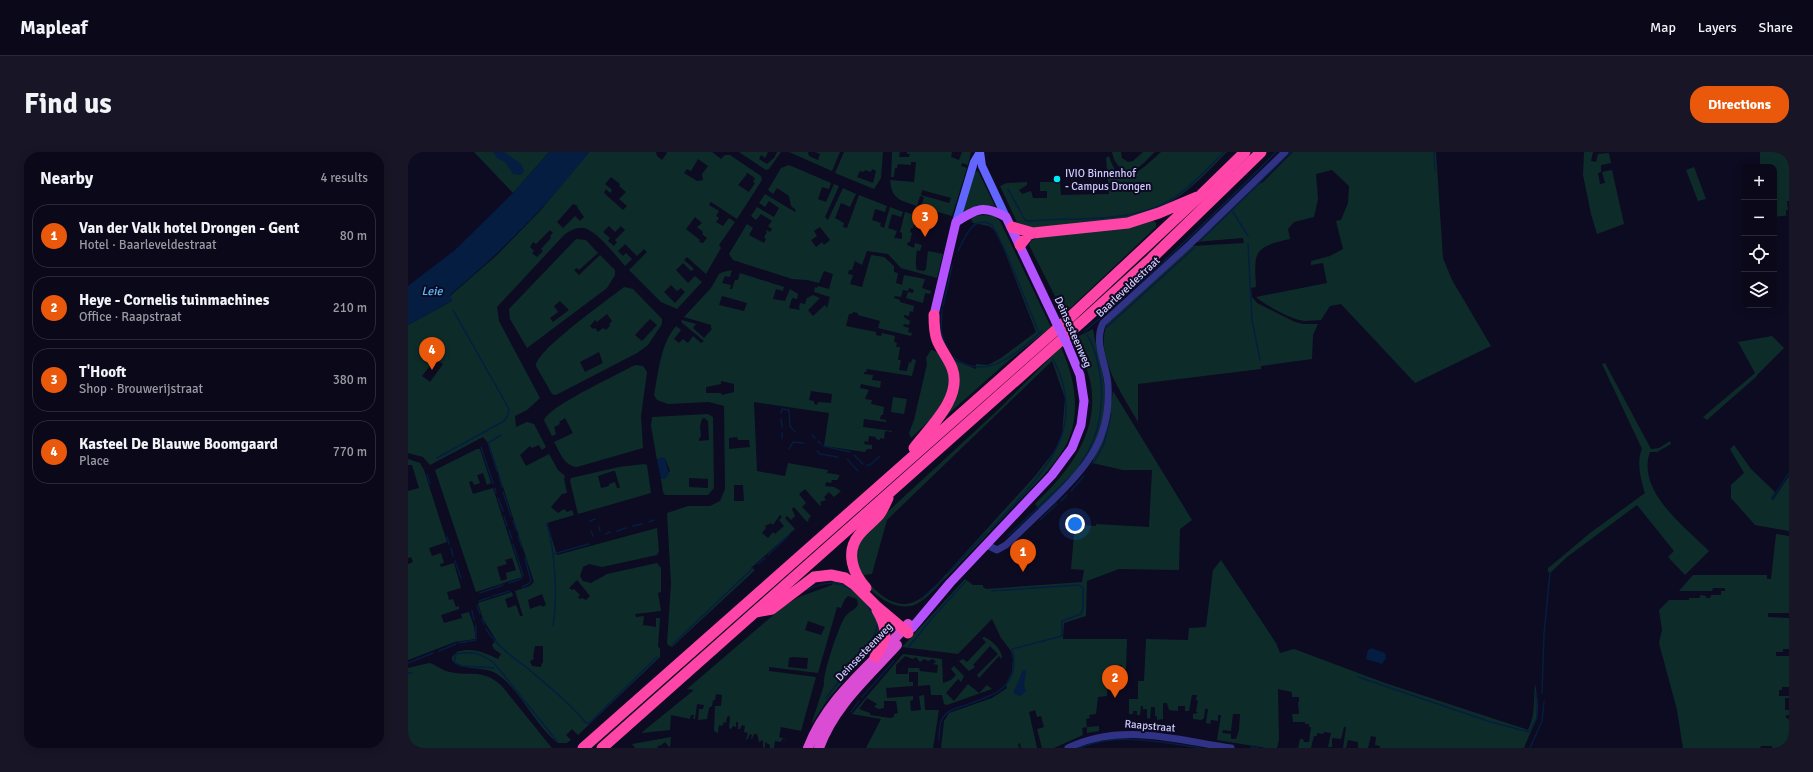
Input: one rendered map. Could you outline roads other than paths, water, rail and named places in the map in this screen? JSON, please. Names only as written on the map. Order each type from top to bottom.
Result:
[{"type":"highway","points":[[583,748],[1066,321],[1245,152]]},
{"type":"highway","points":[[602,748],[1151,259],[1261,152]]},
{"type":"highway","points":[[1020,245],[1028,235],[1033,233],[1128,223],[1148,217],[1201,195]]},
{"type":"highway","points":[[1012,227],[1033,233]]},
{"type":"highway","points":[[897,469],[947,406],[953,394],[954,382],[952,368],[932,342],[934,316]]},
{"type":"highway","points":[[894,489],[879,515],[855,540],[852,557],[854,570],[863,585],[908,629]]},
{"type":"highway","points":[[755,612],[772,609],[814,577],[827,575],[840,577],[852,582],[876,606],[908,629]]},
{"type":"highway","points":[[876,606],[883,621],[886,634],[883,644],[876,657]]},
{"type":"highway","name":"Deinsesteenweg","points":[[818,742],[821,720],[837,698],[876,657],[908,629]]},
{"type":"highway","name":"Deinsesteenweg","points":[[808,748],[818,742],[848,698],[908,629]]},
{"type":"main road","name":"Deinsesteenweg","points":[[908,629],[1060,466],[1076,438],[1083,413],[1083,389],[1075,362],[982,166],[980,152]]},
{"type":"main road","points":[[934,316],[956,222],[974,162],[980,152]]},
{"type":"main road","points":[[956,222],[978,209],[992,210],[1006,217]]},
{"type":"street","name":"Baarleveldestraat","points":[[987,545],[996,550],[1006,545],[1078,476],[1092,457],[1103,430],[1107,406],[1107,374],[1099,337],[1103,323],[1190,244],[1285,152]]},
{"type":"street","name":"Raapstraat","points":[[1068,748],[1090,739],[1122,734],[1150,735],[1231,748]]},
{"type":"water","points":[[493,152],[504,152],[521,164],[524,170],[523,173],[520,175],[513,174],[505,162],[497,158]]},
{"type":"water","name":"Leie","points":[[549,152],[589,152],[557,191],[506,245],[450,295],[452,301],[408,325],[408,286],[455,250],[513,193]]},
{"type":"water","points":[[660,457],[665,458],[669,474],[665,479],[661,479],[657,460]]},
{"type":"water","points":[[1371,648],[1385,653],[1386,658],[1382,664],[1366,659],[1368,650]]},
{"type":"water","points":[[1023,670],[1026,670],[1024,686],[1026,691],[1021,696],[1014,694],[1014,691]]},
{"type":"waterway","points":[[1008,189],[1025,220],[1030,221],[1105,218],[1142,212],[1159,206],[1182,192],[1224,152]]},
{"type":"waterway","points":[[1085,331],[1183,244],[1276,152]]},
{"type":"waterway","points":[[1199,242],[1291,152]]},
{"type":"waterway","points":[[1434,152],[1435,171]]},
{"type":"waterway","points":[[1233,212],[1248,236]]},
{"type":"waterway","points":[[958,251],[966,235],[973,226],[978,223],[985,222],[992,225],[1005,250],[1039,333]]},
{"type":"waterway","points":[[1248,244],[1252,320],[1260,360]]},
{"type":"waterway","points":[[1107,327],[1194,248]]},
{"type":"waterway","points":[[943,306],[952,266]]},
{"type":"waterway","points":[[942,309],[941,331],[945,344]]},
{"type":"waterway","points":[[437,458],[504,421],[508,415],[509,409],[453,310]]},
{"type":"waterway","points":[[953,357],[966,364],[978,367],[989,366],[1011,356],[1042,331]]},
{"type":"waterway","points":[[1080,465],[1093,441],[1097,429],[1100,416],[1102,390],[1093,345],[1087,335]]},
{"type":"waterway","points":[[991,529],[1042,472],[1054,452],[1063,432],[1066,409],[1063,385],[1053,359]]},
{"type":"waterway","points":[[781,413],[782,409],[789,410],[790,426],[795,432]]},
{"type":"waterway","points":[[1093,464],[1104,444],[1111,414]]},
{"type":"waterway","points":[[781,419],[782,427]]},
{"type":"waterway","points":[[782,433],[782,438]]},
{"type":"waterway","points":[[497,471],[488,443],[501,435]]},
{"type":"waterway","points":[[812,435],[815,438]]},
{"type":"waterway","points":[[818,441],[821,444]]},
{"type":"waterway","points":[[789,449],[793,442],[804,443]]},
{"type":"waterway","points":[[823,446],[850,452]]},
{"type":"waterway","points":[[481,447],[493,483]]},
{"type":"waterway","points":[[817,451],[820,454],[838,457]]},
{"type":"waterway","points":[[854,455],[863,464]]},
{"type":"waterway","points":[[867,465],[870,465],[880,456]]},
{"type":"waterway","points":[[847,459],[858,471]]},
{"type":"waterway","points":[[1772,499],[1789,473]]},
{"type":"waterway","points":[[427,474],[430,484]]},
{"type":"waterway","points":[[499,476],[502,487]]},
{"type":"waterway","points":[[1071,491],[1084,476]]},
{"type":"waterway","points":[[1009,535],[1070,477]]},
{"type":"waterway","points":[[495,488],[496,493]]},
{"type":"waterway","points":[[503,492],[511,516]]},
{"type":"waterway","points":[[1061,501],[1067,495]]},
{"type":"waterway","points":[[498,498],[503,511]]},
{"type":"waterway","points":[[1040,520],[1057,504]]},
{"type":"waterway","points":[[504,516],[507,526]]},
{"type":"waterway","points":[[590,521],[595,519]]},
{"type":"waterway","points":[[649,522],[654,520]]},
{"type":"waterway","points":[[513,521],[517,531]]},
{"type":"waterway","points":[[547,524],[550,535],[555,575],[555,614],[553,626]]},
{"type":"waterway","points":[[633,526],[642,524]]},
{"type":"waterway","points":[[599,527],[600,531]]},
{"type":"waterway","points":[[617,531],[626,528]]},
{"type":"waterway","points":[[509,530],[512,539]]},
{"type":"waterway","points":[[591,531],[593,536]]},
{"type":"waterway","points":[[606,534],[610,532]]},
{"type":"waterway","points":[[947,574],[987,532]]},
{"type":"waterway","points":[[768,555],[789,535]]},
{"type":"waterway","points":[[518,536],[522,547]]},
{"type":"waterway","points":[[447,537],[449,544]]},
{"type":"waterway","points":[[509,583],[521,579],[523,575],[513,544]]},
{"type":"waterway","points":[[553,554],[589,544]]},
{"type":"waterway","points":[[451,548],[453,556]]},
{"type":"waterway","points":[[522,587],[531,581],[525,558]]},
{"type":"waterway","points":[[758,564],[765,558]]},
{"type":"waterway","points":[[455,561],[461,578]]},
{"type":"waterway","points":[[672,645],[753,568]]},
{"type":"waterway","points":[[1542,693],[1544,634],[1550,572]]},
{"type":"waterway","points":[[921,599],[944,578]]},
{"type":"waterway","points":[[908,648],[932,618],[966,581]]},
{"type":"waterway","points":[[807,590],[819,585],[830,583],[835,583],[852,590]]},
{"type":"waterway","points":[[480,593],[503,585]]},
{"type":"waterway","points":[[939,740],[940,724],[948,712],[985,698],[1002,688],[1009,681],[1013,673],[1014,662],[1012,649],[1062,636],[1062,621],[1081,614],[1083,608],[1083,588],[1079,585],[992,591]]},
{"type":"waterway","points":[[493,596],[510,591]]},
{"type":"waterway","points":[[479,601],[491,597]]},
{"type":"waterway","points":[[865,602],[872,612]]},
{"type":"waterway","points":[[477,605],[480,614]]},
{"type":"waterway","points":[[472,611],[474,620]]},
{"type":"waterway","points":[[482,619],[484,624]]},
{"type":"waterway","points":[[826,698],[847,671],[871,645],[878,624]]},
{"type":"waterway","points":[[459,643],[476,640],[476,625]]},
{"type":"waterway","points":[[486,629],[499,645],[558,694],[586,723],[589,723],[657,657]]},
{"type":"waterway","points":[[439,651],[456,644]]},
{"type":"waterway","points":[[408,663],[433,653]]},
{"type":"waterway","points":[[494,668],[462,666],[454,662],[456,654],[472,653],[485,657],[494,663],[557,741]]},
{"type":"waterway","points":[[862,697],[894,661]]},
{"type":"waterway","points":[[1358,677],[1491,722],[1529,732],[1537,718],[1536,693]]},
{"type":"waterway","points":[[851,712],[859,701]]},
{"type":"waterway","points":[[1530,748],[1542,721],[1544,702]]},
{"type":"waterway","points":[[1079,748],[1094,743],[1124,739],[1155,741],[1201,748]]},
{"type":"waterway","points":[[1251,747],[1258,748]]},
{"type":"place","name":"IVIO Binnenhof - Campus Drongen","points":[[1057,179]]},
{"type":"place","name":"T'Hooft","points":[[925,237]]},
{"type":"place","name":"Kasteel De Blauwe Boomgaard","points":[[432,370]]},
{"type":"place","name":"Van der Valk hotel Drongen - Gent","points":[[1023,572]]},
{"type":"place","name":"Heye - Cornelis tuinmachines","points":[[1115,698]]}]
